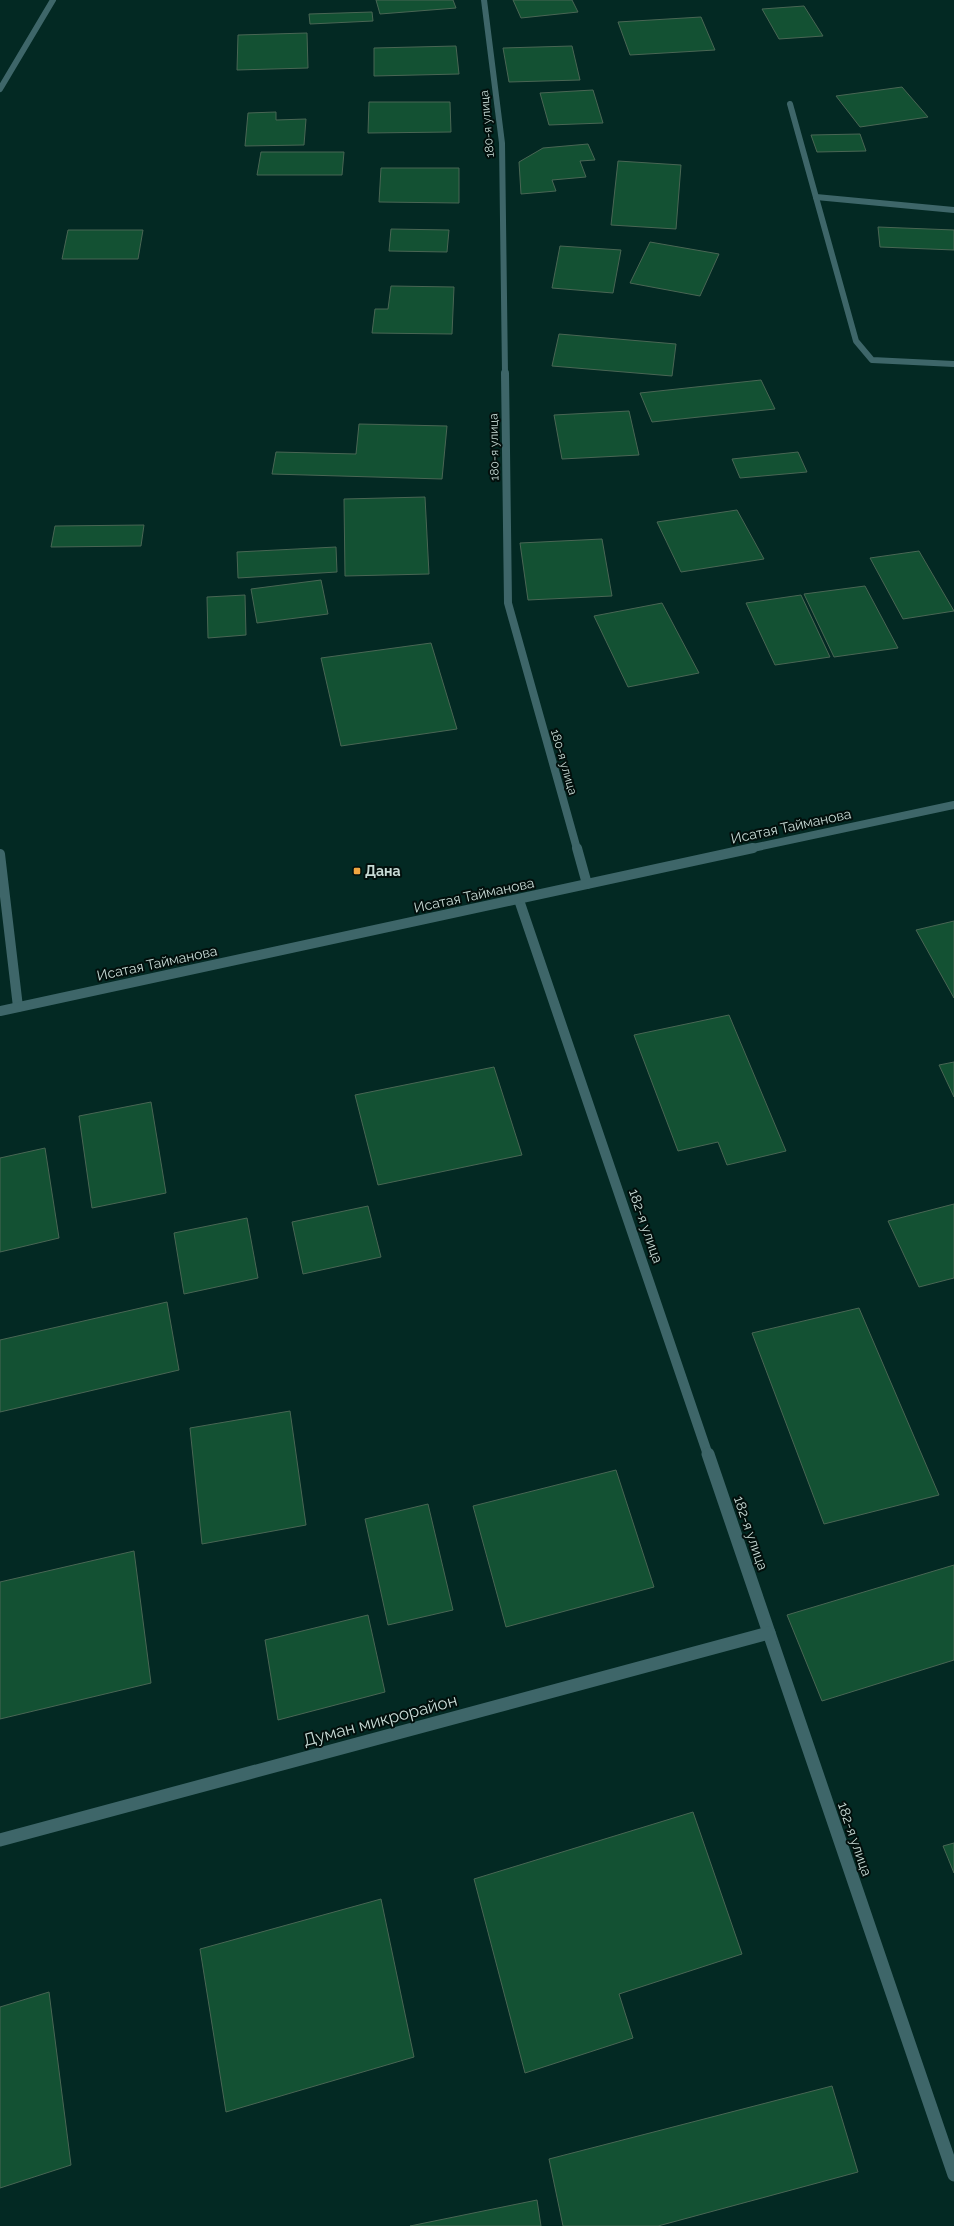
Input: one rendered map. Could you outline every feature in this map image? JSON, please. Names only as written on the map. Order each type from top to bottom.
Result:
[{"type":"street","points":[[0,89],[53,0]]},
{"type":"street","name":"180-я улица","points":[[484,0],[502,143],[508,603],[587,884]]},
{"type":"street","points":[[790,104],[856,341],[872,360],[954,364]]},
{"type":"street","points":[[816,197],[954,210]]},
{"type":"street","name":"Исатая Тайманова","points":[[0,1012],[587,884],[954,806]]},
{"type":"street","points":[[0,854],[18,1007]]},
{"type":"street","name":"182-я улица","points":[[519,900],[954,2175]]},
{"type":"street","name":"Думан микрорайон","points":[[0,1840],[769,1633]]},
{"type":"building","points":[[376,0],[453,0],[456,8],[380,14]]},
{"type":"building","points":[[513,0],[572,0],[578,12],[521,18]]},
{"type":"building","points":[[804,6],[823,36],[779,39],[762,9]]},
{"type":"building","points":[[372,12],[373,21],[310,24],[309,14]]},
{"type":"building","points":[[701,17],[715,50],[630,55],[618,22]]},
{"type":"building","points":[[307,33],[308,68],[237,70],[238,35]]},
{"type":"building","points":[[456,46],[459,74],[374,76],[374,48]]},
{"type":"building","points":[[572,46],[580,80],[509,82],[503,48]]},
{"type":"building","points":[[902,87],[928,117],[860,127],[836,96]]},
{"type":"building","points":[[593,90],[603,123],[549,125],[540,93]]},
{"type":"building","points":[[369,102],[450,102],[451,132],[368,133]]},
{"type":"building","points":[[276,112],[276,120],[306,119],[304,145],[245,146],[248,113]]},
{"type":"building","points":[[860,134],[866,151],[817,152],[811,135]]},
{"type":"building","points":[[588,144],[595,160],[580,161],[586,177],[552,180],[556,191],[521,194],[519,162],[543,148]]},
{"type":"building","points":[[261,152],[344,152],[342,175],[257,175]]},
{"type":"building","points":[[618,161],[681,165],[676,229],[611,225]]},
{"type":"building","points":[[381,168],[459,168],[459,203],[379,202]]},
{"type":"building","points":[[878,227],[954,230],[954,250],[880,247]]},
{"type":"building","points":[[391,229],[449,230],[447,252],[389,251]]},
{"type":"building","points":[[68,230],[143,230],[138,259],[62,259]]},
{"type":"building","points":[[650,242],[719,254],[700,296],[630,283]]},
{"type":"building","points":[[560,246],[621,250],[613,293],[552,288]]},
{"type":"building","points":[[391,286],[454,287],[452,334],[372,333],[375,309],[388,309]]},
{"type":"building","points":[[559,334],[676,344],[672,376],[552,366]]},
{"type":"building","points":[[761,380],[775,409],[652,422],[640,393]]},
{"type":"building","points":[[629,411],[639,455],[562,459],[554,415]]},
{"type":"building","points":[[359,424],[447,426],[442,479],[272,474],[276,452],[356,454]]},
{"type":"building","points":[[798,452],[807,472],[740,478],[732,459]]},
{"type":"building","points":[[425,497],[429,574],[345,576],[344,499]]},
{"type":"building","points":[[737,510],[764,559],[681,572],[657,522]]},
{"type":"building","points":[[144,525],[141,546],[51,547],[55,526]]},
{"type":"building","points":[[602,539],[612,596],[528,600],[520,543]]},
{"type":"building","points":[[336,547],[337,572],[238,578],[237,552]]},
{"type":"building","points":[[919,551],[954,611],[903,619],[870,558]]},
{"type":"building","points":[[321,580],[328,614],[257,623],[251,589]]},
{"type":"building","points":[[865,586],[898,648],[834,657],[804,594]]},
{"type":"building","points":[[245,595],[246,635],[208,638],[207,597]]},
{"type":"building","points":[[801,595],[830,657],[775,665],[746,603]]},
{"type":"building","points":[[662,603],[699,673],[628,687],[594,616]]},
{"type":"building","points":[[431,643],[457,729],[341,746],[321,658]]},
{"type":"building","points":[[954,921],[954,998],[916,930]]},
{"type":"building","points":[[729,1015],[786,1151],[727,1165],[718,1142],[678,1151],[634,1035]]},
{"type":"building","points":[[954,1062],[954,1097],[939,1065]]},
{"type":"building","points":[[494,1067],[522,1155],[378,1185],[355,1095]]},
{"type":"building","points":[[151,1102],[166,1193],[92,1208],[79,1116]]},
{"type":"building","points":[[45,1148],[59,1238],[0,1252],[0,1158]]},
{"type":"building","points":[[954,1204],[954,1278],[919,1287],[888,1221]]},
{"type":"building","points":[[368,1206],[381,1257],[303,1274],[292,1222]]},
{"type":"building","points":[[247,1218],[258,1278],[184,1294],[174,1233]]},
{"type":"building","points":[[167,1302],[179,1370],[0,1412],[0,1340]]},
{"type":"building","points":[[859,1308],[939,1495],[824,1524],[752,1333]]},
{"type":"building","points":[[290,1411],[306,1525],[202,1544],[190,1428]]},
{"type":"building","points":[[616,1470],[654,1587],[506,1627],[473,1506]]},
{"type":"building","points":[[428,1504],[453,1610],[388,1625],[365,1519]]},
{"type":"building","points":[[134,1551],[151,1683],[0,1719],[0,1582]]},
{"type":"building","points":[[954,1565],[954,1660],[822,1701],[787,1615]]},
{"type":"building","points":[[368,1615],[385,1692],[278,1720],[265,1640]]},
{"type":"building","points":[[693,1812],[742,1954],[619,1994],[633,2038],[525,2073],[474,1879]]},
{"type":"building","points":[[954,1843],[954,1873],[943,1846]]},
{"type":"building","points":[[381,1899],[414,2057],[226,2112],[200,1949]]},
{"type":"building","points":[[49,1992],[71,2165],[0,2188],[0,2007]]},
{"type":"building","points":[[832,2086],[858,2172],[658,2226],[563,2226],[549,2159]]},
{"type":"building","points":[[537,2200],[541,2226],[410,2226]]},
{"type":"place","name":"Дана","points":[[357,871]]}]
